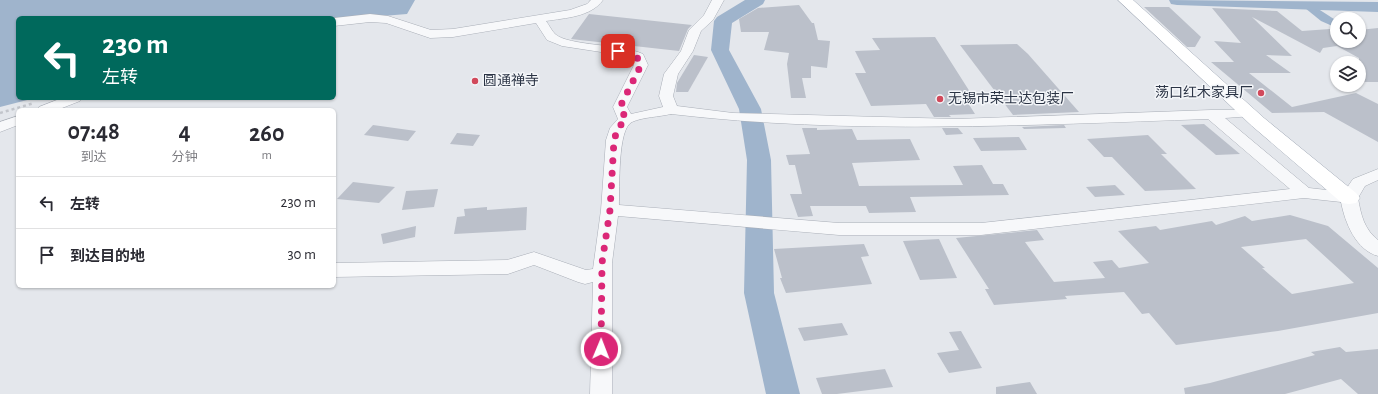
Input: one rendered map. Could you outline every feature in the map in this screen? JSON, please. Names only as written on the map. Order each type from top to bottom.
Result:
[{"type":"main road","points":[[1125,0],[1248,113],[1349,198]]},
{"type":"street","points":[[336,22],[370,18],[388,20],[430,34],[453,33],[573,13],[591,6],[597,0]]},
{"type":"street","points":[[671,110],[666,96],[672,74],[687,51],[695,30],[709,17],[718,0]]},
{"type":"street","points":[[539,19],[551,37],[566,44],[630,53],[638,57],[641,65],[620,107],[626,119]]},
{"type":"street","points":[[40,106],[66,100]]},
{"type":"street","points":[[601,394],[602,274],[610,210],[614,140],[618,128],[626,119],[671,110],[733,117],[956,123],[1248,113]]},
{"type":"street","points":[[1211,114],[1304,193]]},
{"type":"street","points":[[0,127],[16,121]]},
{"type":"street","points":[[1378,174],[1359,184],[1349,198],[1353,220],[1366,240],[1378,250]]},
{"type":"street","points":[[610,210],[838,229],[980,230],[1304,193],[1349,198]]},
{"type":"street","points":[[336,270],[508,268],[534,258],[584,277],[602,274]]},
{"type":"path","points":[[29,108],[40,106]]},
{"type":"path","points":[[0,113],[16,110]]},
{"type":"water","points":[[0,0],[415,0],[407,14],[336,20],[336,16],[16,16],[16,100],[27,100],[0,107]]},
{"type":"building","points":[[799,5],[812,23],[814,23],[818,40],[830,41],[827,68],[811,66],[811,78],[802,78],[806,98],[791,98],[787,64],[789,53],[764,50],[769,32],[741,32],[739,19],[758,8]]},
{"type":"building","points":[[1144,7],[1169,7],[1201,37],[1195,47],[1187,47]]},
{"type":"building","points":[[1212,8],[1277,11],[1302,31],[1330,29],[1330,47],[1323,48],[1320,53],[1252,17],[1292,56],[1266,55],[1291,73],[1249,73],[1292,107],[1356,93],[1378,104],[1378,142],[1324,112],[1272,113],[1211,62],[1234,62],[1214,41],[1241,43]]},
{"type":"building","points":[[589,14],[692,25],[688,29],[679,51],[571,39]]},
{"type":"building","points":[[1378,28],[1378,82],[1366,82],[1366,56],[1355,56],[1341,48],[1366,48],[1366,29]]},
{"type":"building","points":[[935,37],[977,103],[968,103],[975,114],[949,115],[951,117],[934,117],[926,104],[871,106],[855,73],[866,73],[855,51],[880,50],[872,38]]},
{"type":"building","points":[[1017,44],[1028,54],[1079,112],[1013,115],[960,45]]},
{"type":"building","points":[[694,55],[708,57],[688,92],[676,92],[677,83]]},
{"type":"building","points":[[1204,124],[1240,154],[1216,155],[1181,125]]},
{"type":"building","points":[[373,125],[416,131],[408,141],[364,135]]},
{"type":"building","points":[[1064,125],[1066,128],[1024,129],[1022,127]]},
{"type":"building","points":[[802,128],[817,128],[817,130],[852,129],[857,140],[910,139],[920,160],[852,163],[859,186],[963,185],[953,166],[982,165],[993,184],[1003,184],[1009,195],[910,197],[916,212],[869,213],[866,206],[810,206],[813,216],[798,217],[790,194],[802,194],[795,165],[789,165],[786,155],[810,154]]},
{"type":"building","points":[[942,128],[958,128],[963,134],[946,135]]},
{"type":"building","points":[[457,133],[480,135],[473,146],[450,144]]},
{"type":"building","points":[[1148,135],[1167,154],[1161,154],[1196,189],[1145,191],[1112,157],[1104,157],[1087,139]]},
{"type":"building","points":[[1019,137],[1027,150],[981,151],[973,138]]},
{"type":"building","points":[[353,182],[395,187],[379,203],[337,199]]},
{"type":"building","points":[[1115,185],[1125,195],[1095,197],[1086,187]]},
{"type":"building","points":[[438,189],[434,207],[402,210],[406,191]]},
{"type":"building","points":[[487,207],[487,210],[527,207],[526,230],[454,234],[457,217],[465,216],[464,209]]},
{"type":"building","points":[[1290,215],[1328,226],[1378,268],[1378,313],[1278,331],[1176,345],[1149,313],[1142,314],[1124,292],[1065,296],[1067,299],[994,305],[985,289],[989,289],[956,238],[1037,230],[1044,240],[1025,242],[1054,282],[1105,278],[1093,262],[1112,260],[1119,268],[1149,263],[1118,231],[1156,226],[1160,230],[1212,221],[1216,225],[1245,216],[1252,221]],"holes":[[[1306,239],[1354,283],[1292,294],[1262,268],[1265,268],[1241,247]]]},
{"type":"building","points":[[416,226],[415,237],[383,244],[381,234]]},
{"type":"building","points":[[939,239],[957,278],[920,280],[903,241]]},
{"type":"building","points":[[864,244],[869,256],[861,257],[872,284],[786,293],[780,278],[782,278],[774,249]]},
{"type":"building","points":[[842,323],[848,335],[804,341],[798,328]]},
{"type":"building","points":[[961,331],[982,368],[949,373],[937,353],[959,350],[949,332]]},
{"type":"building","points":[[1340,347],[1346,352],[1378,349],[1378,394],[1358,394],[1341,379],[1285,394],[1185,394],[1184,388],[1210,383],[1315,355],[1311,352]]},
{"type":"building","points":[[885,369],[893,387],[837,394],[822,394],[816,378]]},
{"type":"building","points":[[1030,382],[1037,394],[996,394],[996,387]]},
{"type":"waterway","points":[[757,0],[723,21],[720,50],[750,109],[759,160],[759,293],[783,394]]},
{"type":"waterway","points":[[1177,0],[1378,7]]},
{"type":"waterway","points":[[1309,6],[1330,22]]},
{"type":"place","name":"圆通禅寺","points":[[475,81]]},
{"type":"place","name":"荡口红木家具厂","points":[[1261,93]]},
{"type":"place","name":"无锡市荣士达包装厂","points":[[940,99]]},
{"type":"route","points":[[601,349],[602,263],[610,210],[614,140],[618,128],[626,119],[620,107],[641,65],[638,57],[630,53],[618,51]]}]
